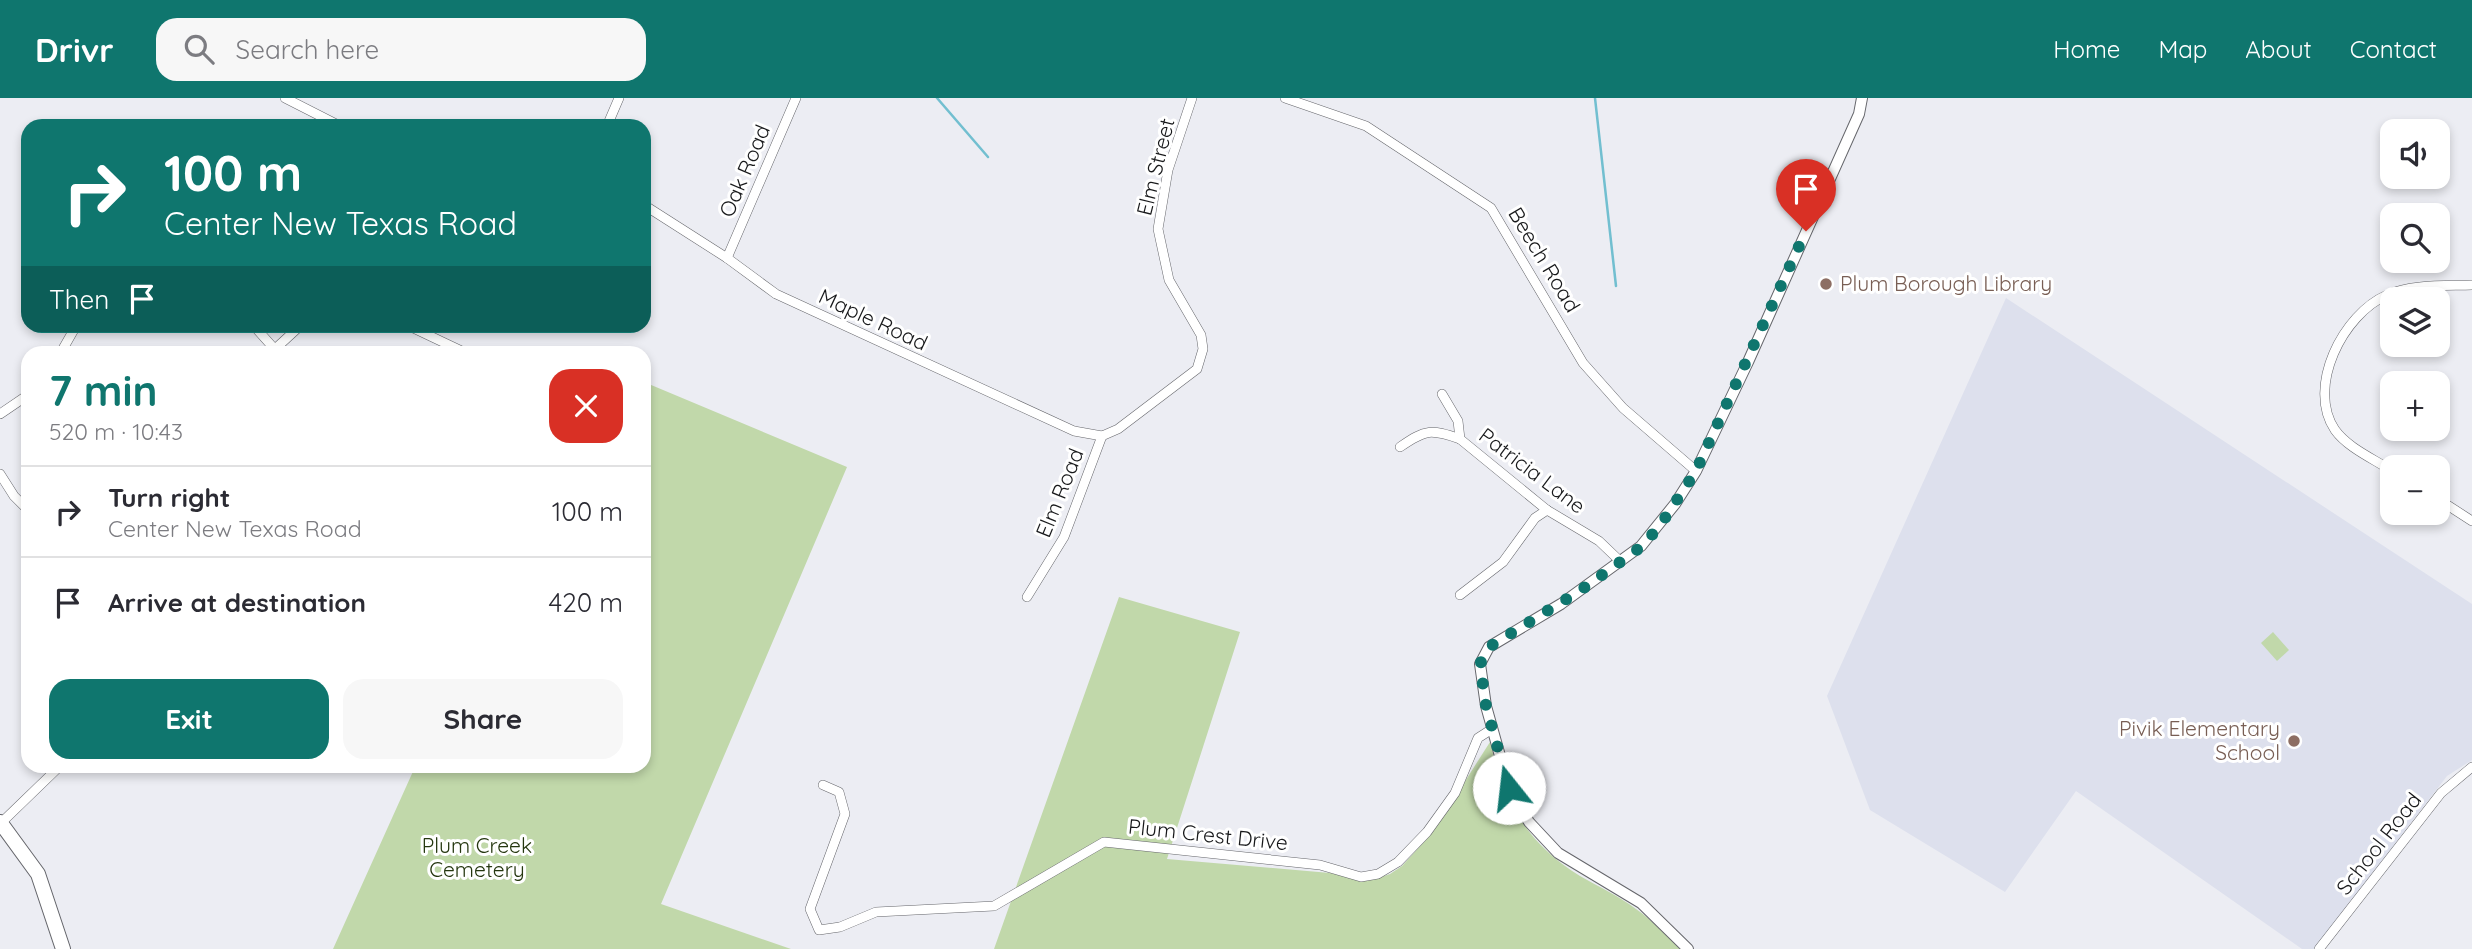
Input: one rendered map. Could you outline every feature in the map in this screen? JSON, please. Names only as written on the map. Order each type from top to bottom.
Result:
[{"type":"main road","points":[[0,823],[38,874],[63,949]]},
{"type":"street","points":[[285,98],[326,119]]},
{"type":"street","points":[[610,119],[620,98]]},
{"type":"street","name":"Oak Road","points":[[727,257],[796,98]]},
{"type":"street","name":"Elm Street","points":[[1102,436],[1118,429],[1197,369],[1202,335],[1169,280],[1158,229],[1168,170],[1192,98]]},
{"type":"street","name":"Beech Road","points":[[1285,98],[1359,123],[1491,208],[1596,379],[1623,408],[1696,471]]},
{"type":"street","points":[[1688,949],[1641,904],[1558,853],[1529,822],[1509,788],[1492,729],[1480,677],[1480,664],[1489,647],[1561,604],[1620,562],[1659,527],[1696,471],[1841,158],[1859,114],[1862,98]]},
{"type":"street","name":"Maple Road","points":[[651,209],[727,257],[776,294],[805,309],[1074,431],[1102,436]]},
{"type":"street","points":[[2380,463],[2348,443],[2335,430],[2325,408],[2336,347],[2345,328],[2356,316],[2389,293],[2472,285]]},
{"type":"street","points":[[260,333],[272,346]]},
{"type":"street","points":[[282,346],[294,333]]},
{"type":"street","points":[[424,333],[451,346]]},
{"type":"street","name":"Patricia Lane","points":[[1442,394],[1458,421],[1460,439],[1547,510],[1599,541],[1620,562]]},
{"type":"street","points":[[0,414],[21,400]]},
{"type":"street","points":[[1400,447],[1419,434],[1431,431],[1460,439]]},
{"type":"street","name":"Elm Road","points":[[1027,597],[1064,537],[1102,436]]},
{"type":"street","points":[[0,474],[21,503]]},
{"type":"street","points":[[2450,506],[2472,520]]},
{"type":"street","points":[[1460,595],[1503,562],[1535,518],[1547,510]]},
{"type":"street","name":"Plum Crest Drive","points":[[822,785],[839,792],[845,814],[810,909],[820,930],[840,927],[876,912],[994,906],[1104,842],[1320,865],[1361,877],[1378,874],[1398,862],[1427,832],[1455,793],[1479,737],[1492,729]]},
{"type":"street","name":"School Road","points":[[2319,949],[2441,793],[2472,767]]},
{"type":"street","points":[[0,823],[53,773]]},
{"type":"shaded area","points":[[2006,298],[2472,604],[2472,760],[2447,776],[2314,949],[2302,949],[2076,791],[2005,892],[1870,810],[1827,696]]},
{"type":"green space","name":"Plum Creek Cemetery","points":[[651,385],[847,467],[661,904],[791,949],[333,949],[412,773],[651,773]]},
{"type":"green space","points":[[1119,597],[1240,632],[1167,859],[1330,873],[1372,880],[1390,874],[1402,866],[1432,833],[1490,742],[1511,802],[1520,819],[1545,850],[1580,876],[1642,913],[1680,949],[994,949]]},
{"type":"green space","points":[[2273,632],[2289,650],[2277,661],[2261,643]]},
{"type":"waterway","points":[[937,98],[988,157]]},
{"type":"waterway","points":[[1595,98],[1616,286]]},
{"type":"place","name":"Plum Borough Library","points":[[1826,284]]},
{"type":"place","name":"Pivik Elementary School","points":[[2294,741]]},
{"type":"route","points":[[1509,788],[1480,677],[1480,664],[1489,647],[1581,590],[1641,547],[1659,527],[1696,471],[1806,231]]}]
